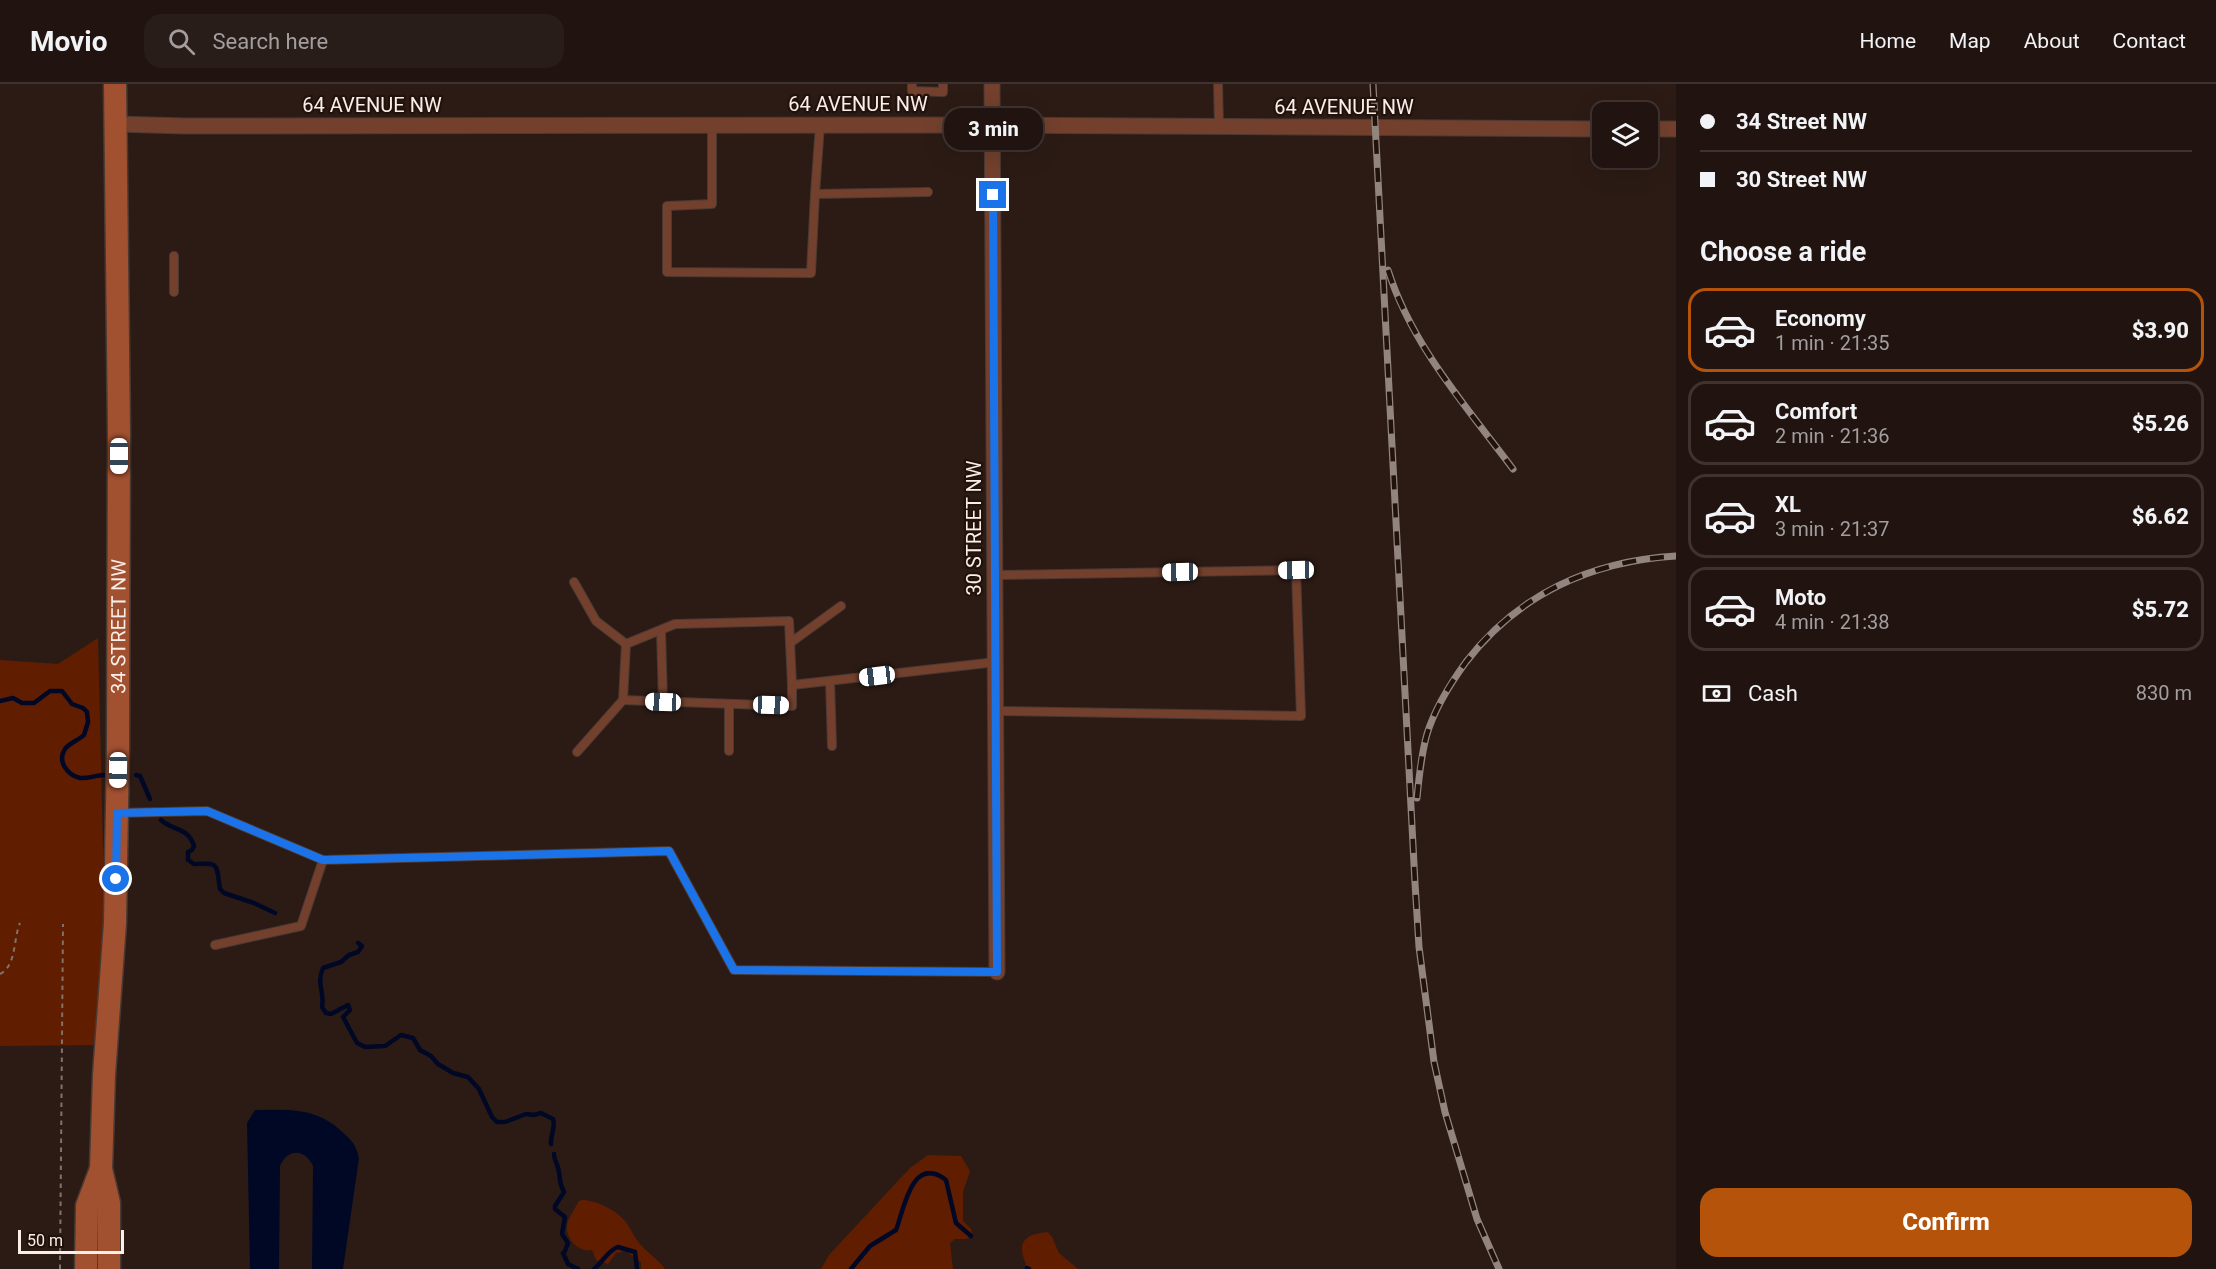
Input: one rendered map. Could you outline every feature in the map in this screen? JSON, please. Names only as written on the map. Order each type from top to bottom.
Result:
[{"type":"main road","name":"34 STREET NW","points":[[109,1269],[109,1203],[101,1169],[104,1075],[115,923],[117,813],[119,444],[115,84]]},
{"type":"main road","name":"34 STREET NW","points":[[86,1269],[87,1206],[101,1169]]},
{"type":"street","name":"30 STREET NW","points":[[992,84],[997,972]]},
{"type":"street","name":"64 AVENUE NW","points":[[115,124],[186,126],[993,125],[1592,129]]},
{"type":"street","points":[[1658,129],[1676,129]]},
{"type":"lane","points":[[912,84],[912,91],[943,92],[943,84]]},
{"type":"lane","points":[[1218,84],[1220,127]]},
{"type":"lane","points":[[712,125],[712,204],[667,206],[667,272],[811,273],[820,125]]},
{"type":"lane","points":[[815,194],[928,192]]},
{"type":"lane","points":[[174,256],[174,292]]},
{"type":"lane","points":[[996,575],[1296,570],[1301,716],[996,711]]},
{"type":"lane","points":[[574,582],[596,621],[626,645]]},
{"type":"lane","points":[[790,643],[841,606]]},
{"type":"lane","points":[[623,700],[792,706],[789,621],[675,624],[626,645]]},
{"type":"lane","points":[[661,630],[663,702]]},
{"type":"lane","points":[[577,752],[623,700],[626,645]]},
{"type":"lane","points":[[792,685],[996,662]]},
{"type":"lane","points":[[830,681],[832,746]]},
{"type":"lane","points":[[729,704],[729,751]]},
{"type":"lane","points":[[117,813],[207,811],[323,860],[669,851],[734,970],[997,972]]},
{"type":"lane","points":[[215,945],[301,926],[323,860]]},
{"type":"path","points":[[0,974],[11,963],[20,923]]},
{"type":"path","points":[[60,1269],[63,924]]},
{"type":"shaded area","points":[[98,638],[104,890],[104,1045],[0,1046],[0,660],[58,664]]},
{"type":"shaded area","points":[[928,1155],[961,1156],[970,1171],[963,1192],[963,1221],[971,1229],[972,1234],[967,1239],[955,1239],[950,1243],[953,1269],[821,1269],[829,1255],[910,1168]]},
{"type":"shaded area","points":[[579,1201],[599,1204],[621,1217],[644,1248],[665,1269],[641,1269],[641,1262],[626,1251],[616,1253],[608,1264],[596,1260],[592,1250],[583,1250],[571,1241],[567,1232],[567,1224]]},
{"type":"shaded area","points":[[1048,1232],[1059,1253],[1078,1269],[1027,1269],[1022,1252],[1024,1241],[1031,1236]]},
{"type":"water","points":[[255,1110],[309,1113],[339,1129],[354,1145],[359,1158],[343,1269],[312,1269],[313,1166],[306,1156],[296,1153],[287,1156],[280,1166],[279,1269],[250,1269],[247,1123]]},
{"type":"waterway","points":[[0,701],[13,698],[22,703],[34,703],[50,691],[62,691],[72,704],[87,712],[88,722],[84,735],[65,749],[63,763],[67,771],[80,778],[104,775]]},
{"type":"waterway","points":[[136,775],[140,776],[150,799]]},
{"type":"waterway","points":[[161,820],[188,835],[194,846],[188,852],[188,860],[194,864],[215,866],[220,889],[224,893],[275,913]]},
{"type":"waterway","points":[[358,943],[362,946],[358,952],[349,955],[341,962],[323,968],[320,984],[322,1007],[326,1013],[331,1014],[348,1005],[350,1010],[343,1017],[357,1043],[365,1047],[385,1046],[401,1035],[413,1038],[420,1050],[431,1056],[438,1064],[453,1073],[468,1077],[479,1089],[492,1117],[497,1122],[505,1122],[526,1114],[541,1113],[553,1119],[551,1144]]},
{"type":"waterway","points":[[554,1154],[564,1192],[555,1206],[555,1209],[565,1217],[562,1234],[568,1243],[563,1253],[568,1264],[578,1269]]},
{"type":"waterway","points":[[851,1269],[870,1246],[896,1230],[911,1187],[925,1174],[934,1174],[946,1180],[956,1223],[971,1236]]},
{"type":"waterway","points":[[594,1269],[618,1247],[635,1252],[637,1269]]},
{"type":"railway","points":[[1373,84],[1419,947],[1434,1062],[1445,1112],[1477,1219],[1499,1269]]},
{"type":"railway","points":[[1388,270],[1398,298],[1426,350],[1513,469]]},
{"type":"railway","points":[[1417,798],[1423,750],[1434,715],[1466,662],[1509,617],[1559,585],[1586,574],[1615,565],[1676,556]]},
{"type":"route","points":[[116,879],[117,813],[207,811],[323,860],[669,851],[734,970],[997,972],[993,195]]}]
